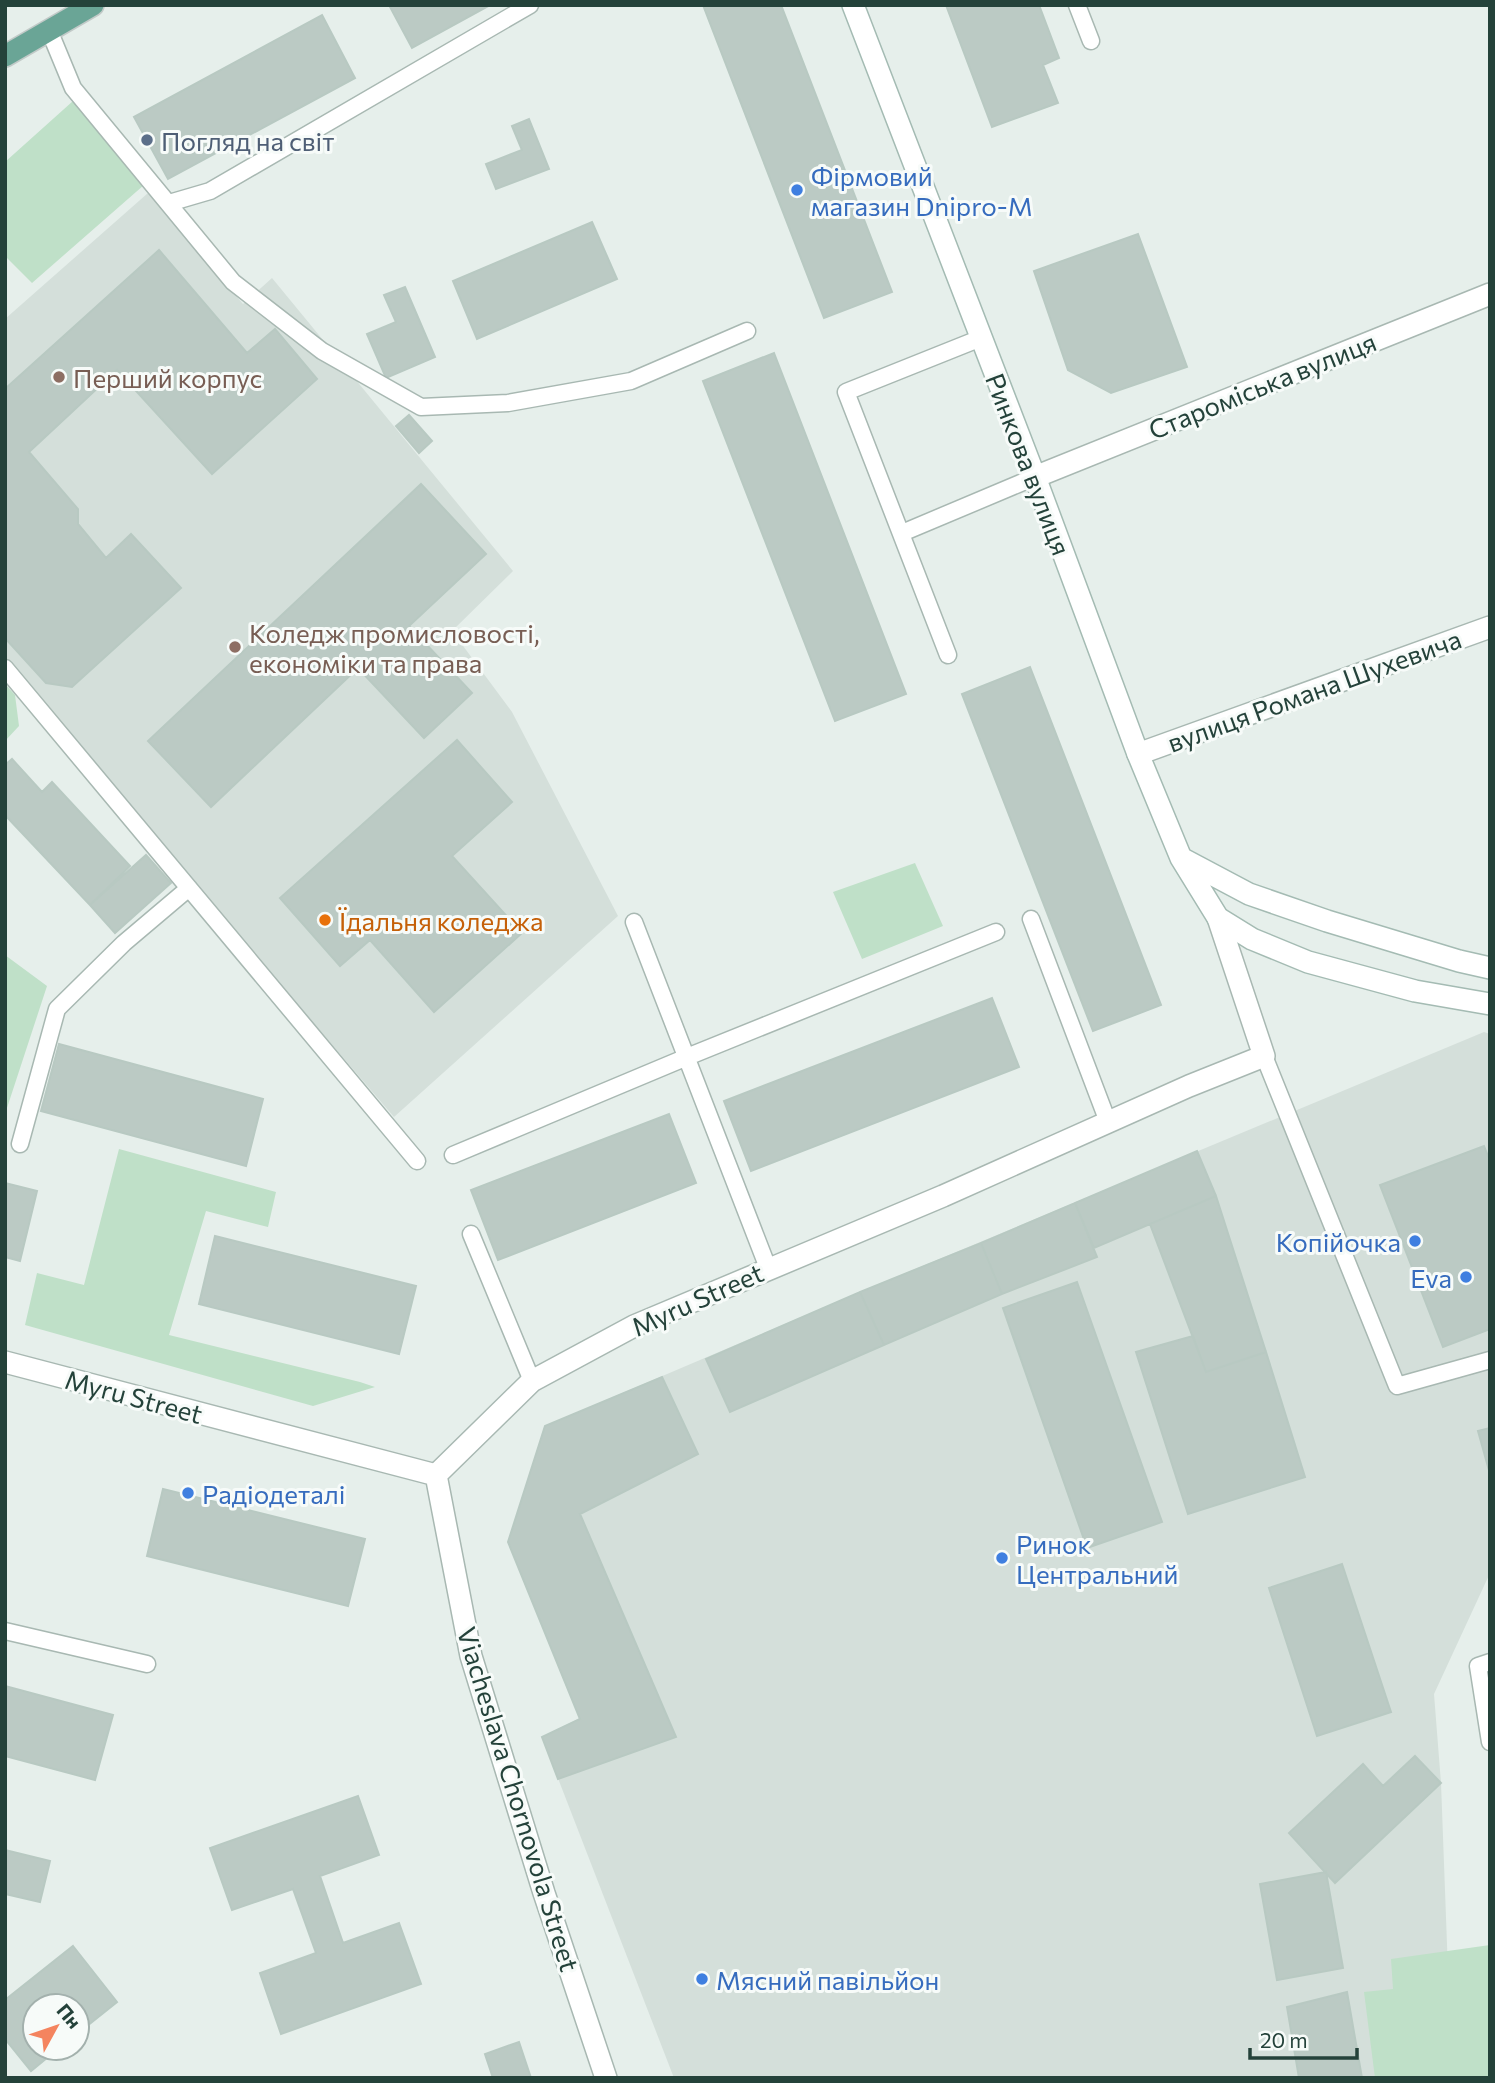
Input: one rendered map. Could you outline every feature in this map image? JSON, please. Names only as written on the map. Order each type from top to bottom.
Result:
[{"type":"main road","points":[[5,56],[93,5]]},
{"type":"street","name":"Ринкова вулиця","points":[[853,5],[1035,477],[1138,754],[1181,858],[1218,918]]},
{"type":"street","name":"Староміська вулиця","points":[[1035,477],[1490,294]]},
{"type":"street","name":"вулиця Романа Шухевича","points":[[1138,754],[1490,627]]},
{"type":"street","points":[[1181,858],[1249,894],[1326,921],[1490,968]]},
{"type":"street","points":[[1218,918],[1252,939],[1308,962],[1415,991],[1490,1004]]},
{"type":"street","points":[[1218,918],[1264,1056]]},
{"type":"street","name":"Myru Street","points":[[5,1362],[436,1475],[532,1381],[634,1325],[943,1196],[1189,1086],[1264,1056]]},
{"type":"street","name":"Viacheslava Chornovola Street","points":[[436,1475],[471,1656],[544,1893],[606,2078]]},
{"type":"lane","points":[[169,203],[210,191],[530,5]]},
{"type":"lane","points":[[1077,5],[1091,41]]},
{"type":"lane","points":[[48,30],[74,88],[233,282],[322,351],[421,407],[508,403],[631,381],[747,331]]},
{"type":"lane","points":[[948,655],[846,392],[981,338]]},
{"type":"lane","points":[[902,533],[1035,477]]},
{"type":"lane","points":[[5,668],[417,1161]]},
{"type":"lane","points":[[20,1144],[57,1009],[124,943],[190,888]]},
{"type":"lane","points":[[1031,919],[1108,1122]]},
{"type":"lane","points":[[634,922],[768,1268]]},
{"type":"lane","points":[[453,1155],[996,932]]},
{"type":"lane","points":[[1264,1056],[1397,1386],[1490,1360]]},
{"type":"lane","points":[[471,1234],[532,1381]]},
{"type":"lane","points":[[5,1630],[146,1664]]},
{"type":"lane","points":[[1490,1662],[1478,1666],[1490,1742]]},
{"type":"shaded area","name":"Коледж промисловості, економіки та права","points":[[148,193],[243,304],[272,278],[513,571],[452,631],[512,712],[618,916],[394,1117],[5,663],[5,319]]},
{"type":"shaded area","name":"Ринок Центральний","points":[[1484,1032],[1490,1034],[1490,1573],[1434,1694],[1441,1783],[1452,2078],[674,2078],[542,1737],[580,1718],[508,1542],[545,1426]]},
{"type":"green space","points":[[73,101],[144,185],[32,283],[5,256],[5,162]]},
{"type":"green space","points":[[5,684],[15,695],[19,726],[5,741]]},
{"type":"green space","points":[[915,863],[943,926],[862,959],[833,892]]},
{"type":"green space","points":[[5,955],[47,986],[5,1114]]},
{"type":"green space","points":[[119,1149],[276,1192],[268,1227],[206,1211],[169,1335],[375,1387],[313,1406],[25,1325],[37,1273],[84,1285]]},
{"type":"green space","points":[[1490,1945],[1490,2078],[1375,2078],[1364,1992],[1393,1989],[1391,1959]]},
{"type":"building","points":[[389,5],[490,5],[412,48]]},
{"type":"building","points":[[703,5],[781,5],[892,292],[824,318]]},
{"type":"building","points":[[946,5],[1039,5],[1059,58],[1043,65],[1058,103],[992,127]]},
{"type":"building","points":[[322,15],[355,78],[168,179],[134,117]]},
{"type":"building","points":[[529,119],[549,169],[496,189],[486,164],[522,150],[512,126]]},
{"type":"building","points":[[592,222],[617,279],[477,339],[453,281]]},
{"type":"building","points":[[1138,234],[1187,367],[1111,393],[1068,370],[1034,271]]},
{"type":"building","name":"Коледж промисловості, економіки та права","points":[[159,250],[247,353],[275,329],[317,379],[212,474],[117,370],[29,452],[78,509],[78,524],[106,558],[131,534],[181,588],[72,687],[46,683],[5,638],[5,389]]},
{"type":"building","points":[[405,287],[435,357],[386,378],[367,334],[396,322],[384,295]]},
{"type":"building","points":[[774,353],[906,694],[835,721],[703,381]]},
{"type":"building","points":[[409,415],[432,441],[419,453],[396,426]]},
{"type":"building","name":"Коледж промисловості, економіки та права","points":[[421,484],[486,554],[409,626],[472,693],[424,738],[358,668],[211,807],[148,741]]},
{"type":"building","points":[[1030,667],[1161,1005],[1093,1031],[962,694]]},
{"type":"building","name":"Коледж промисловості, економіки та права","points":[[457,740],[512,802],[452,856],[522,933],[434,1012],[370,940],[340,966],[280,898]]},
{"type":"building","points":[[12,759],[42,792],[52,782],[130,866],[90,905],[5,815],[5,765]]},
{"type":"building","points":[[146,855],[171,883],[115,933],[90,905]]},
{"type":"building","points":[[992,998],[1019,1067],[751,1171],[724,1101]]},
{"type":"building","points":[[59,1044],[263,1099],[246,1166],[41,1111]]},
{"type":"building","points":[[669,1114],[696,1183],[498,1260],[471,1190]]},
{"type":"building","points":[[1484,1146],[1490,1161],[1490,1329],[1443,1347],[1380,1185]]},
{"type":"building","points":[[1197,1151],[1216,1196],[1094,1248],[1075,1203]]},
{"type":"building","points":[[5,1183],[37,1191],[20,1261],[5,1257]]},
{"type":"building","points":[[1216,1196],[1266,1352],[1206,1372],[1150,1224]]},
{"type":"building","points":[[1075,1203],[1097,1257],[1002,1294],[981,1243]]},
{"type":"building","points":[[215,1236],[416,1286],[399,1354],[199,1304]]},
{"type":"building","points":[[981,1243],[1002,1294],[884,1345],[860,1292]]},
{"type":"building","points":[[1077,1282],[1162,1522],[1087,1548],[1003,1308]]},
{"type":"building","points":[[860,1292],[884,1345],[730,1412],[706,1359]]},
{"type":"building","points":[[1193,1336],[1206,1372],[1266,1352],[1305,1477],[1188,1514],[1136,1352]]},
{"type":"building","points":[[662,1377],[698,1454],[580,1514],[676,1737],[558,1779],[542,1737],[580,1719],[508,1542],[545,1426]]},
{"type":"building","points":[[1490,1428],[1490,1474],[1478,1431]]},
{"type":"building","points":[[163,1489],[365,1539],[348,1606],[147,1556]]},
{"type":"building","points":[[1342,1564],[1391,1712],[1317,1736],[1269,1588]]},
{"type":"building","points":[[5,1686],[113,1715],[95,1780],[5,1756]]},
{"type":"building","points":[[1415,1756],[1441,1783],[1335,1883],[1289,1833],[1363,1764],[1383,1786]]},
{"type":"building","points":[[358,1796],[379,1855],[320,1876],[343,1943],[399,1923],[421,1984],[281,2034],[260,1973],[316,1953],[293,1889],[232,1910],[210,1848]]},
{"type":"building","points":[[5,1850],[50,1861],[40,1902],[5,1894]]},
{"type":"building","points":[[1326,1872],[1343,1968],[1277,1980],[1260,1884]]},
{"type":"building","points":[[73,1946],[117,2002],[91,2023],[91,1992],[21,1992],[21,2059],[5,2039],[5,2000]]},
{"type":"building","points":[[1347,1992],[1362,2078],[1299,2078],[1287,2007]]},
{"type":"building","points":[[519,2042],[531,2078],[493,2078],[485,2054]]},
{"type":"building","points":[[24,2062],[42,2062],[31,2071]]},
{"type":"place","name":"Погляд на світ","points":[[147,140]]},
{"type":"place","name":"Фірмовий магазин Dnipro-M","points":[[797,190]]},
{"type":"place","name":"Перший корпус","points":[[59,377]]},
{"type":"place","name":"Коледж промисловості, економіки та права","points":[[235,647]]},
{"type":"place","name":"Їдальня коледжа","points":[[325,920]]},
{"type":"place","name":"Копійочка","points":[[1415,1241]]},
{"type":"place","name":"Eva","points":[[1466,1277]]},
{"type":"place","name":"Радіодеталі","points":[[188,1493]]},
{"type":"place","name":"Ринок Центральний","points":[[1002,1558]]},
{"type":"place","name":"Мясний павільйон","points":[[702,1979]]}]
